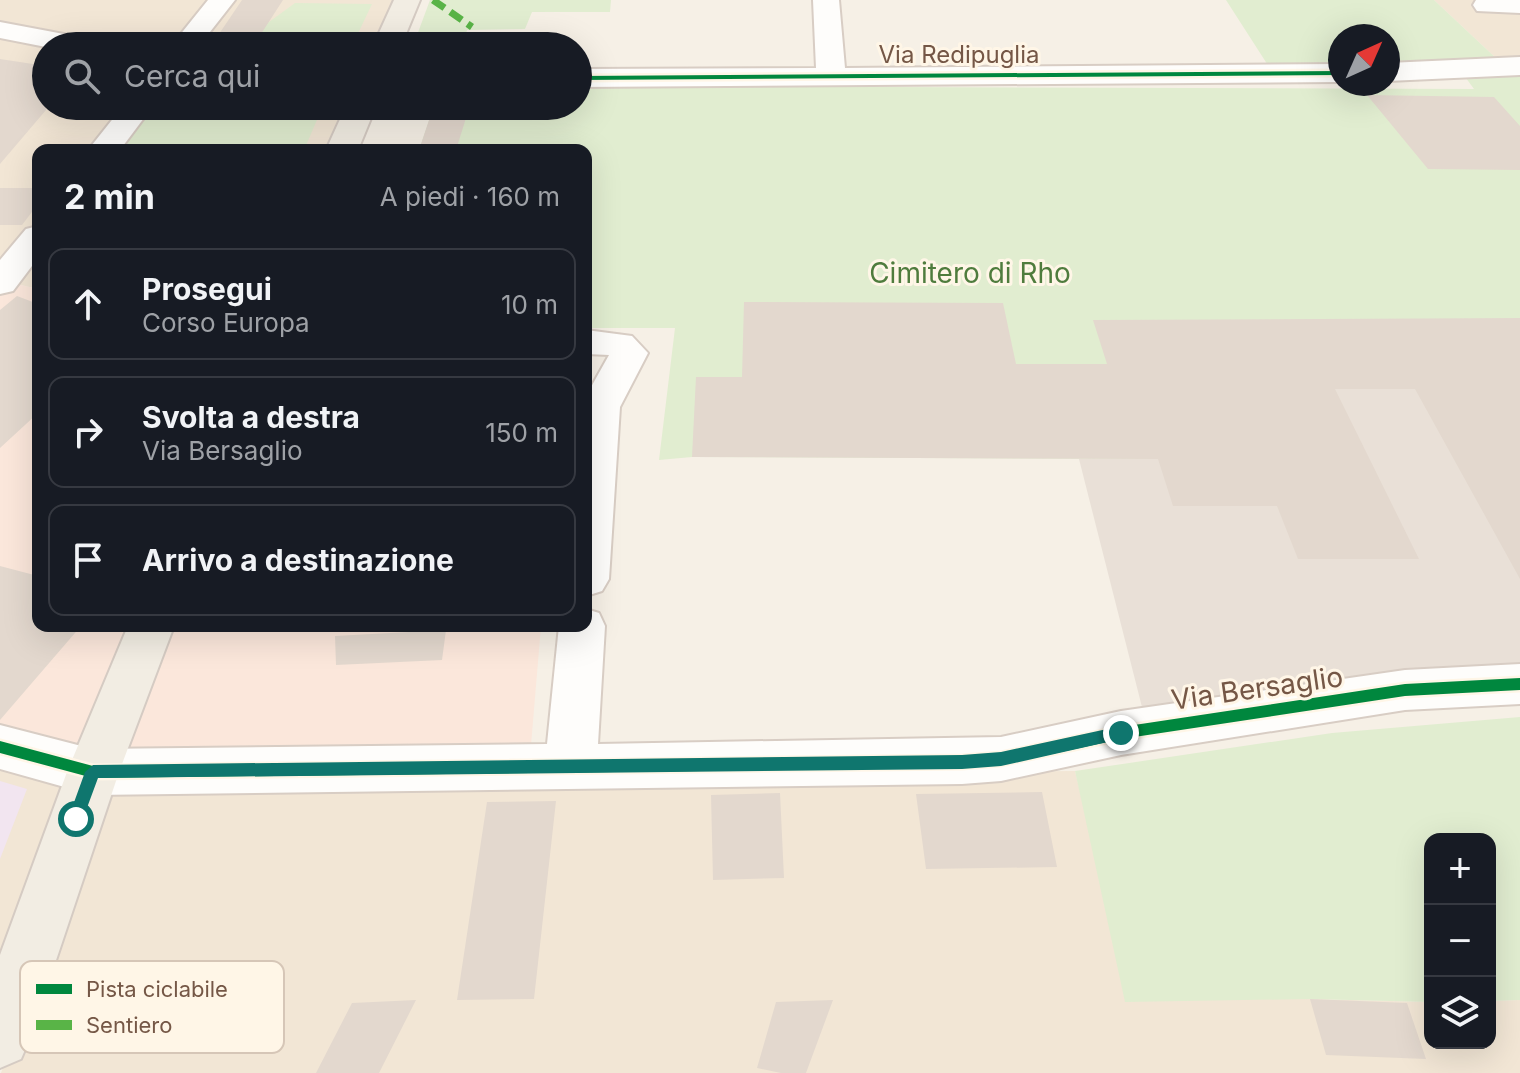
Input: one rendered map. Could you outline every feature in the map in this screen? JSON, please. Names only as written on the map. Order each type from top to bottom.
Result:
[{"type":"main road","points":[[393,32],[407,0]]},
{"type":"main road","points":[[345,144],[355,120]]},
{"type":"main road","points":[[27,961],[93,772],[149,632]]},
{"type":"main road","points":[[0,1038],[20,981]]},
{"type":"street","points":[[196,32],[222,0]]},
{"type":"street","points":[[826,0],[831,78]]},
{"type":"street","points":[[1486,5],[1520,5]]},
{"type":"street","points":[[0,30],[32,36]]},
{"type":"street","points":[[1400,71],[1520,66]]},
{"type":"street","name":"Via Redipuglia","points":[[592,78],[1328,73]]},
{"type":"street","points":[[109,144],[127,120]]},
{"type":"street","points":[[11,281],[32,246]]},
{"type":"street","points":[[592,342],[619,344],[629,353],[600,407],[592,505]]},
{"type":"street","points":[[571,766],[582,632]]},
{"type":"street","name":"Via Bersaglio","points":[[0,747],[93,772],[1001,759],[1121,733],[1405,690],[1520,684]]},
{"type":"shaded area","points":[[0,0],[402,0],[388,32],[32,32],[32,120],[351,120],[340,144],[32,144],[32,288],[8,282],[0,289]]},
{"type":"shaded area","points":[[1434,0],[1520,0],[1520,59],[1498,60]]},
{"type":"shaded area","points":[[8,282],[32,288],[32,632],[142,632],[88,763],[0,740],[0,289]]},
{"type":"shaded area","points":[[1135,388],[1520,389],[1520,669],[1143,711],[1079,459],[1157,459]]},
{"type":"shaded area","points":[[160,632],[540,632],[530,757],[109,763]]},
{"type":"shaded area","points":[[0,740],[88,763],[0,1018]]},
{"type":"shaded area","points":[[1075,771],[1084,808],[1310,999],[1424,1002],[1424,1049],[1496,1049],[1496,1001],[1520,1000],[1520,1073],[1,1073],[20,1019],[20,1053],[284,1053],[284,961],[40,961],[103,781]]},
{"type":"shaded area","points":[[0,781],[27,789],[0,859]]},
{"type":"green space","points":[[430,0],[611,0],[610,12],[532,12],[525,29],[418,32]]},
{"type":"green space","points":[[1226,0],[1434,0],[1498,60],[1400,65],[1400,24],[1328,24],[1328,68],[1271,70]]},
{"type":"green space","points":[[295,3],[372,4],[359,32],[227,32],[269,22]]},
{"type":"green space","name":"Cimitero di Rho","points":[[1520,72],[1520,389],[1136,388],[1158,459],[692,457],[659,460],[675,328],[592,328],[592,144],[421,144],[429,120],[592,120],[592,86],[1328,89],[1328,96],[1400,96],[1400,89],[1474,89],[1463,74]]},
{"type":"green space","points":[[138,120],[317,120],[307,144],[120,144]]},
{"type":"green space","points":[[1520,717],[1520,1000],[1496,1001],[1496,833],[1424,833],[1424,1002],[1310,999],[1125,1002],[1075,771],[1332,733]]},
{"type":"building","points":[[242,0],[283,0],[262,32],[220,32]]},
{"type":"building","points":[[0,59],[32,64],[32,120],[37,120],[0,164]]},
{"type":"building","points":[[1368,96],[1494,97],[1520,126],[1520,170],[1428,169]]},
{"type":"building","points":[[429,120],[465,120],[458,144],[421,144]]},
{"type":"building","points":[[0,188],[32,188],[32,212],[22,225],[0,225]]},
{"type":"building","points":[[17,296],[32,302],[32,419],[0,448],[0,310]]},
{"type":"building","points":[[744,302],[1003,303],[1016,364],[1107,364],[1093,320],[1520,318],[1520,579],[1415,389],[1335,389],[1419,559],[1298,559],[1277,506],[1173,506],[1158,459],[692,457],[696,377],[742,377]]},
{"type":"building","points":[[0,566],[32,574],[32,632],[76,632],[0,720]]},
{"type":"building","points":[[446,632],[442,660],[336,665],[335,636]]},
{"type":"building","points":[[1042,792],[1057,867],[926,869],[916,794]]},
{"type":"building","points":[[780,793],[784,878],[713,880],[711,795]]},
{"type":"building","points":[[556,801],[534,999],[457,1000],[487,802]]},
{"type":"building","points":[[1310,999],[1407,1003],[1426,1059],[1326,1055]]},
{"type":"building","points":[[416,1000],[379,1073],[316,1073],[352,1003]]},
{"type":"building","points":[[833,1000],[806,1073],[781,1073],[757,1068],[776,1002]]},
{"type":"marked path","points":[[433,0],[472,27]]},
{"type":"cycle path","points":[[592,78],[1328,73]]},
{"type":"cycle path","points":[[0,747],[93,772],[962,762],[1001,759],[1121,733],[1405,690],[1520,684]]},
{"type":"route","points":[[76,819],[93,772],[962,762],[1001,759],[1121,733]]}]
